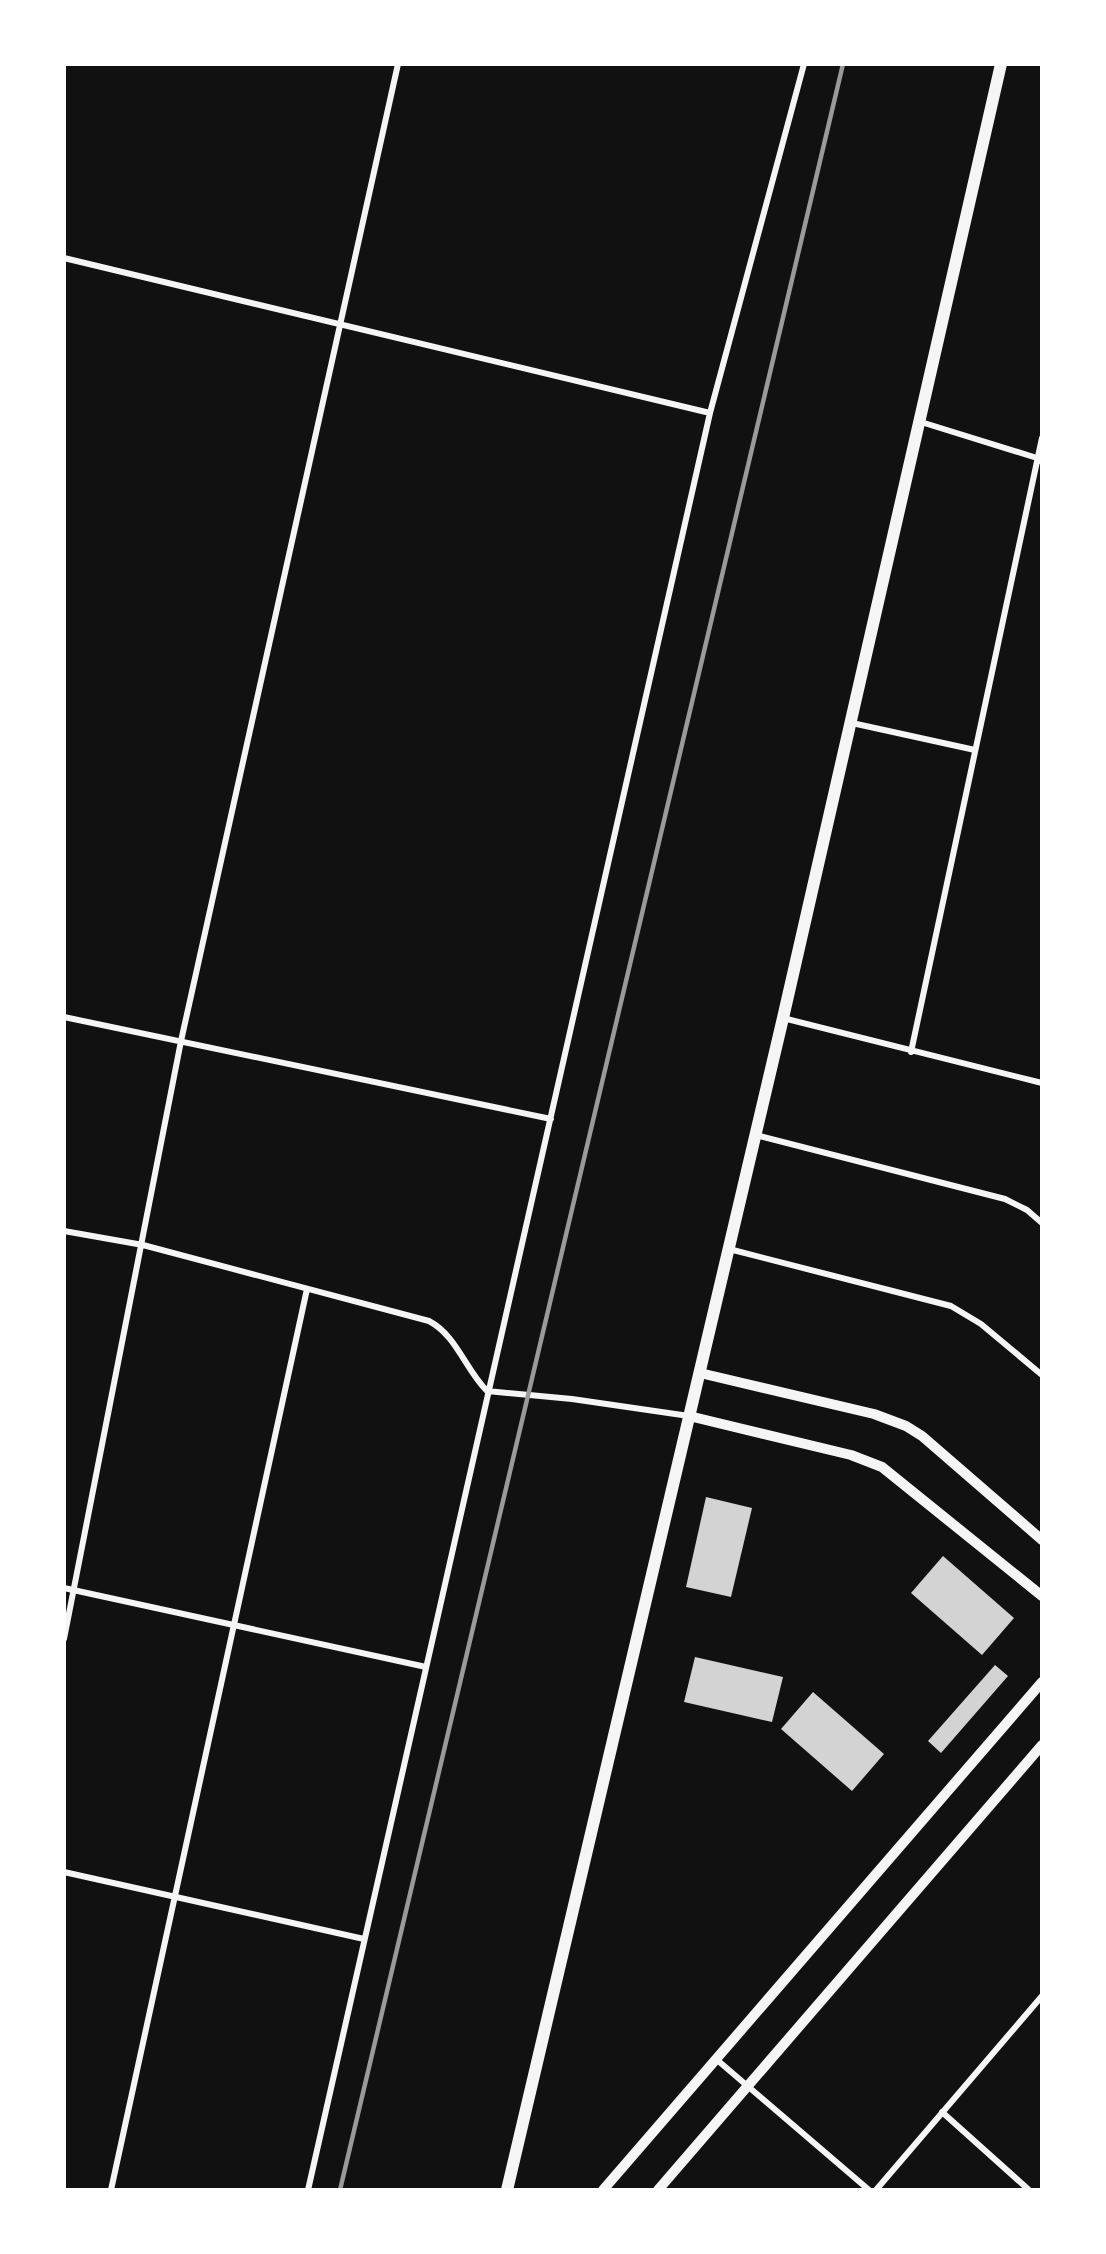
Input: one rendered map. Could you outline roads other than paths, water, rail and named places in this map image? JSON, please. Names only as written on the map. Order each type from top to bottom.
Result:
[{"type":"main road","points":[[507,2190],[852,723],[1001,64]]},
{"type":"street","points":[[64,1639],[76,1590],[181,1041],[398,64]]},
{"type":"street","points":[[308,2190],[710,413],[804,64]]},
{"type":"street","points":[[64,258],[710,413]]},
{"type":"street","points":[[921,422],[1039,460]]},
{"type":"street","points":[[911,1052],[1039,460],[1041,438]]},
{"type":"street","points":[[852,723],[975,750]]},
{"type":"street","points":[[64,1017],[551,1119]]},
{"type":"street","points":[[783,1018],[1041,1083]]},
{"type":"street","points":[[756,1135],[1005,1199],[1027,1210],[1041,1223]]},
{"type":"street","points":[[64,1231],[143,1245],[429,1321],[443,1329],[474,1377],[487,1391],[572,1399],[689,1416],[851,1455],[882,1467],[1041,1596]]},
{"type":"street","points":[[729,1249],[951,1306],[981,1323],[1041,1375]]},
{"type":"street","points":[[111,2190],[173,1896],[307,1289]]},
{"type":"street","points":[[700,1373],[873,1414],[906,1426],[922,1436],[1041,1540]]},
{"type":"street","points":[[64,1588],[426,1667]]},
{"type":"street","points":[[603,2190],[1041,1682]]},
{"type":"street","points":[[658,2190],[1041,1745]]},
{"type":"street","points":[[64,1872],[364,1939]]},
{"type":"street","points":[[876,2190],[1041,1996]]},
{"type":"street","points":[[1036,2002],[1041,2008]]},
{"type":"street","points":[[716,2059],[869,2190]]},
{"type":"street","points":[[942,2112],[1029,2190]]},
{"type":"railway","points":[[340,2190],[843,64]]}]
